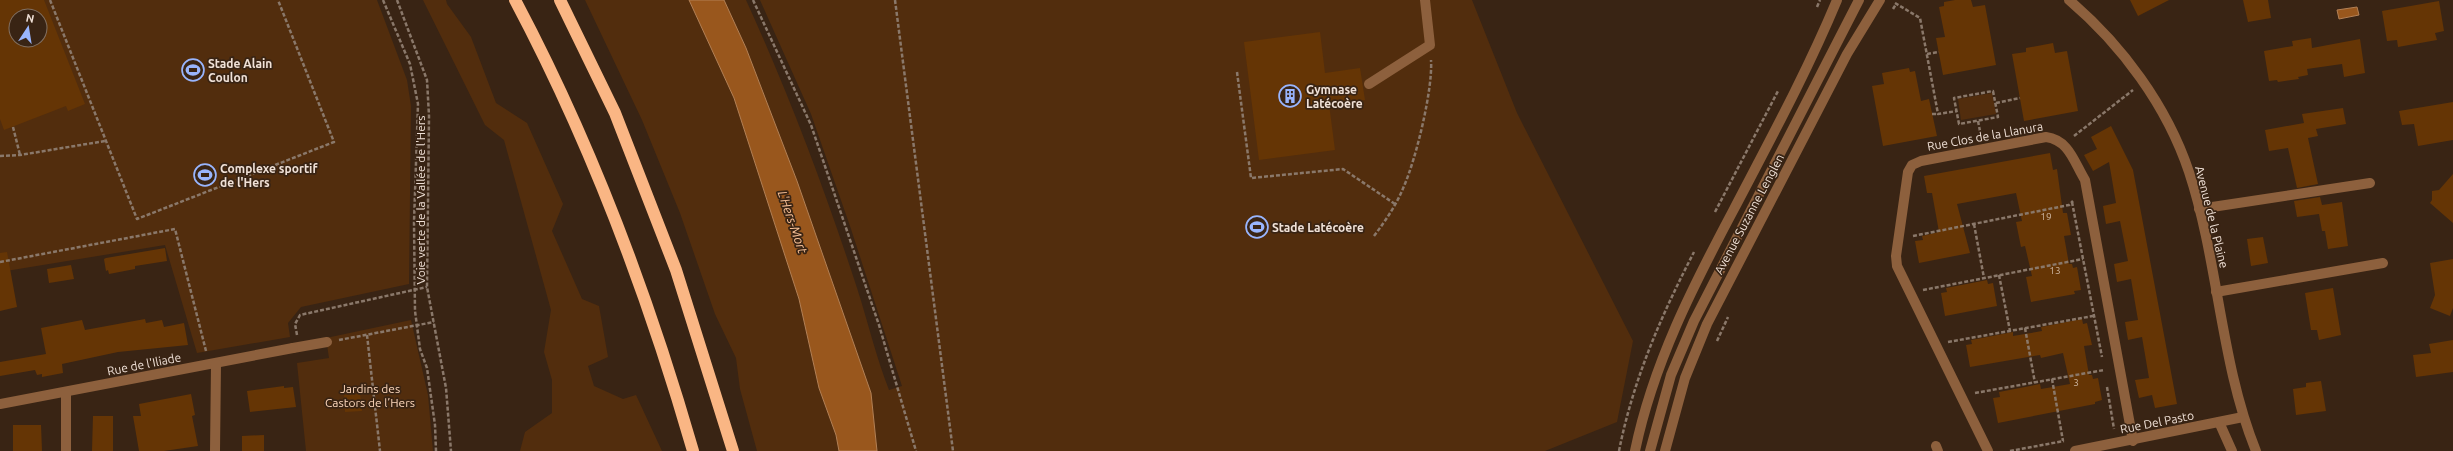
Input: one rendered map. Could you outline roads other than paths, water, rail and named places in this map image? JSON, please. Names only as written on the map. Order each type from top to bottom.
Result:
[{"type":"highway","points":[[515,0],[536,39],[610,204],[644,294],[693,451]]},
{"type":"highway","points":[[560,0],[615,113],[674,262],[704,354],[733,451]]},
{"type":"street","points":[[1369,84],[1430,45],[1425,0]]},
{"type":"street","name":"Avenue Suzanne Lenglen","points":[[1635,451],[1658,371],[1680,316],[1818,47],[1837,0]]},
{"type":"street","points":[[1650,451],[1671,375],[1694,321],[1859,0]]},
{"type":"street","name":"Avenue Suzanne Lenglen","points":[[1665,451],[1685,378],[1707,324],[1847,54],[1880,0]]},
{"type":"street","name":"Avenue de la Plaine","points":[[2069,0],[2115,45],[2159,107],[2189,171],[2199,209],[2243,417],[2256,451]]},
{"type":"street","name":"Rue Clos de la Llanura","points":[[1988,451],[1898,266],[1896,256],[1898,236],[1908,172],[1912,165],[1921,161],[2046,137],[2056,139],[2064,143],[2085,180],[2133,441]]},
{"type":"street","points":[[2199,209],[2370,183]]},
{"type":"street","points":[[2216,292],[2383,263]]},
{"type":"street","name":"Rue de l'Iliade","points":[[0,404],[327,342]]},
{"type":"street","points":[[215,451],[216,364]]},
{"type":"street","points":[[66,392],[66,451]]},
{"type":"street","name":"Rue Del Pasto","points":[[2076,451],[2133,441],[2243,417]]},
{"type":"street","points":[[2218,422],[2232,451]]},
{"type":"water","name":"L'Hers-Mort","points":[[689,0],[724,0],[746,48],[797,181],[871,393],[877,451],[839,451],[836,435],[819,388],[799,299],[734,98]]},
{"type":"water","points":[[2357,7],[2359,15],[2339,19],[2337,10]]},
{"type":"place","name":"Stade Alain Coulon","points":[[193,70]]},
{"type":"place","name":"Gymnase Latécoère","points":[[1290,96]]},
{"type":"place","name":"Complexe sportif de l'Hers","points":[[205,175]]},
{"type":"place","name":"Stade Latécoère","points":[[1257,227]]},
{"type":"park label","name":"Jardins des Castors de l’Hers","points":[[370,395]]}]
